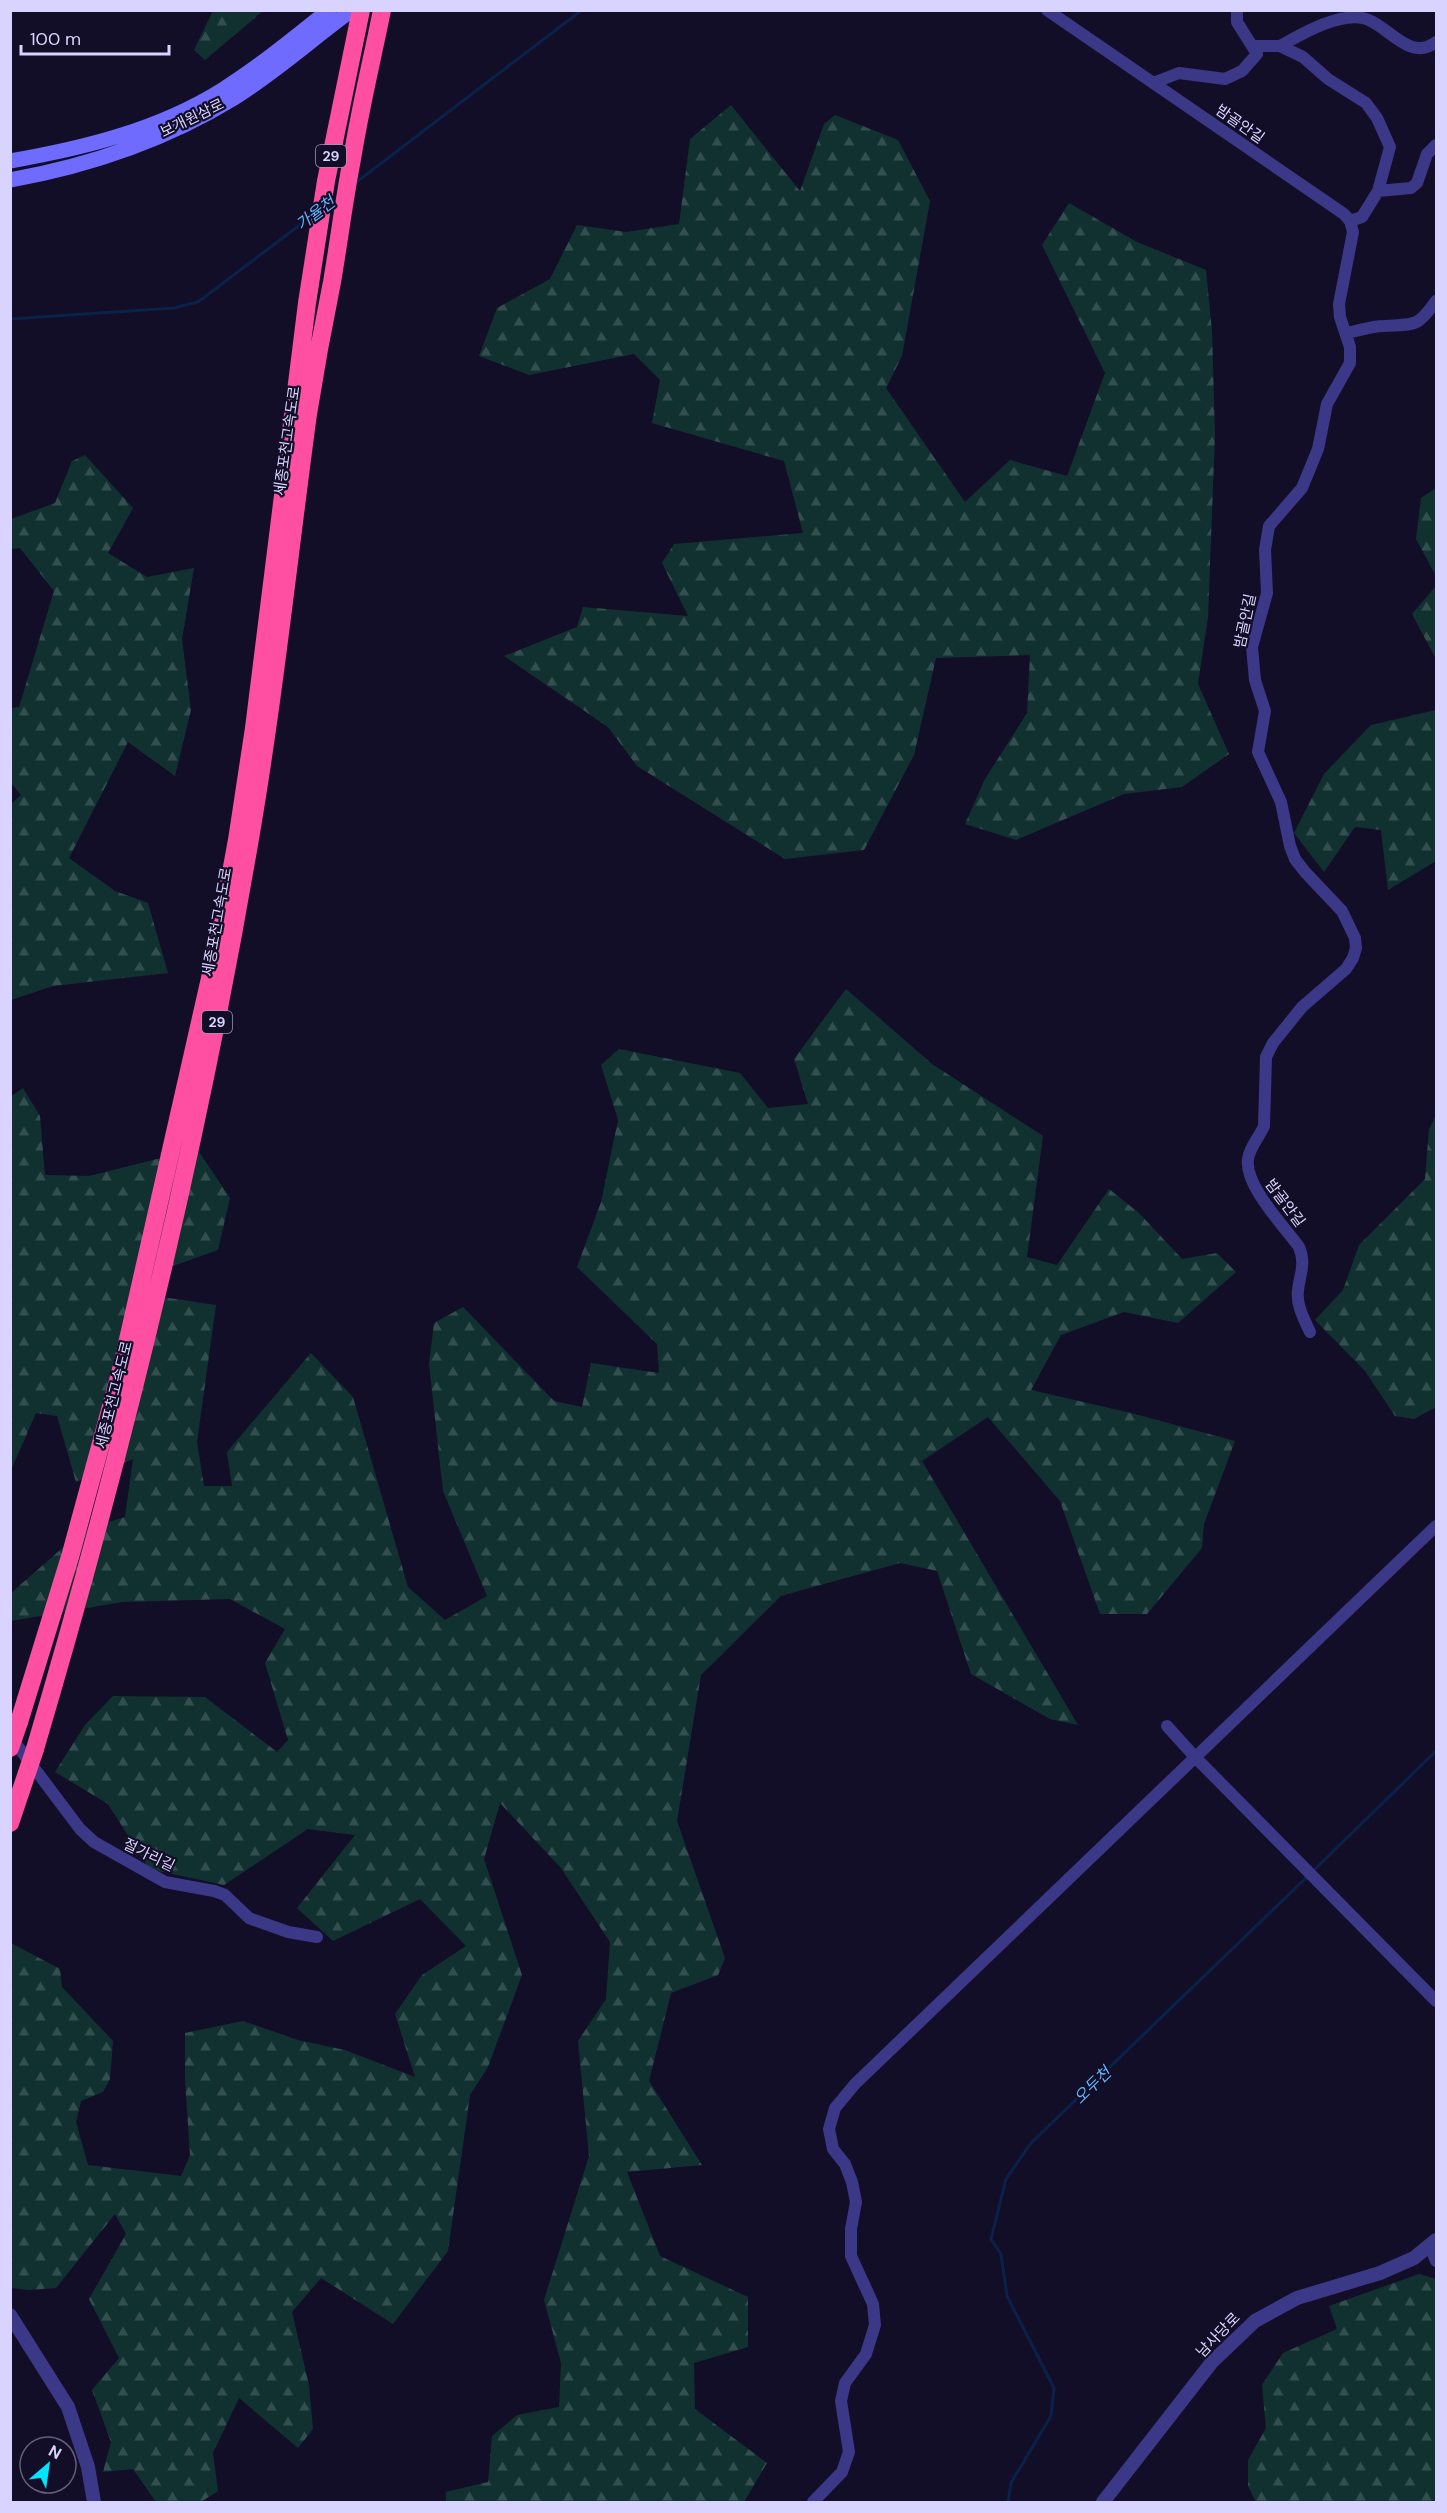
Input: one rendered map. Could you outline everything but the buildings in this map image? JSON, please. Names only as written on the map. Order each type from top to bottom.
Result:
[{"type":"highway","name":"세종포천고속도로","points":[[10,1748],[70,1557],[122,1366],[218,943],[254,728],[307,303],[326,181],[361,10]]},
{"type":"highway","name":"세종포천고속도로","points":[[10,1823],[35,1749],[80,1595],[119,1449],[199,1114],[248,853],[275,678],[311,394],[352,155],[382,10]]},
{"type":"main road","name":"보개원삼로","points":[[10,161],[95,144],[166,119],[194,106],[266,60],[329,10]]},
{"type":"main road","name":"보개원삼로","points":[[10,180],[102,157],[190,121],[232,99],[262,79],[352,10]]},
{"type":"street","name":"밤골안길","points":[[1047,10],[1344,214],[1350,221],[1353,232],[1339,304],[1340,317],[1350,347],[1350,363],[1327,404],[1311,468],[1302,488],[1269,526],[1266,537],[1266,593],[1252,647],[1255,681],[1265,711],[1258,753],[1281,802],[1290,846],[1295,859],[1305,872],[1342,911],[1355,938],[1353,958],[1346,969],[1302,1007],[1273,1043],[1266,1058],[1264,1126],[1251,1147],[1248,1158],[1247,1170],[1253,1184],[1303,1255],[1298,1292],[1299,1306],[1310,1332]]},
{"type":"street","points":[[1154,83],[1179,73],[1225,79],[1242,72],[1257,54],[1237,22],[1237,10]]},
{"type":"street","points":[[1280,46],[1332,21],[1363,18],[1388,32],[1404,45],[1424,49],[1436,43]]},
{"type":"street","points":[[1252,46],[1280,46],[1303,57],[1328,79],[1366,103],[1377,118],[1390,147],[1378,190],[1362,217],[1350,221]]},
{"type":"street","points":[[1378,190],[1412,188],[1417,183],[1427,154],[1437,145]]},
{"type":"street","points":[[1346,333],[1382,326],[1408,326],[1424,318],[1437,301]]},
{"type":"street","points":[[813,2502],[842,2472],[849,2452],[841,2401],[844,2383],[866,2354],[875,2325],[873,2304],[851,2256],[851,2229],[856,2202],[845,2164],[833,2149],[829,2130],[835,2108],[864,2076],[1437,1526]]},
{"type":"street","points":[[1167,1726],[1437,2001]]},
{"type":"street","name":"절가리길","points":[[15,1729],[80,1829],[94,1842],[165,1882],[214,1891],[225,1895],[249,1917],[288,1932],[317,1937]]},
{"type":"street","points":[[1433,2243],[1437,2261]]},
{"type":"street","name":"남사당로","points":[[1103,2502],[1212,2362],[1255,2321],[1297,2298],[1380,2273],[1414,2258],[1433,2243]]},
{"type":"street","points":[[10,2315],[68,2407],[88,2467],[94,2502]]},
{"type":"green space","points":[[213,11],[263,11],[205,60],[194,50]]},
{"type":"green space","points":[[731,105],[800,191],[824,124],[835,115],[898,140],[930,201],[902,356],[886,388],[965,502],[1010,460],[1067,476],[1105,373],[1042,245],[1069,203],[1137,242],[1206,270],[1212,331],[1215,434],[1208,617],[1198,684],[1229,754],[1182,787],[1124,794],[1016,840],[965,824],[985,779],[1027,713],[1030,655],[936,658],[914,755],[864,850],[785,859],[637,766],[608,727],[504,656],[577,627],[583,607],[688,616],[662,563],[674,544],[803,533],[784,461],[652,423],[660,380],[634,354],[529,375],[479,356],[497,308],[550,279],[577,225],[626,232],[679,224],[690,139]]},
{"type":"green space","points":[[85,455],[133,508],[108,553],[147,577],[194,568],[182,639],[191,710],[175,776],[128,742],[69,858],[115,891],[148,903],[168,973],[53,986],[11,1000],[10,805],[21,795],[11,783],[11,708],[19,707],[54,591],[20,548],[11,549],[11,519],[55,503],[72,461]]},
{"type":"green space","points":[[1436,488],[1436,576],[1416,539],[1421,498]]},
{"type":"green space","points":[[1436,586],[1436,659],[1412,614]]},
{"type":"green space","points":[[1436,710],[1436,861],[1388,890],[1381,830],[1355,827],[1324,872],[1294,833],[1324,774],[1371,725]]},
{"type":"green space","points":[[846,989],[932,1064],[1043,1136],[1027,1257],[1057,1265],[1109,1189],[1139,1213],[1182,1259],[1217,1253],[1236,1272],[1178,1323],[1124,1312],[1061,1335],[1031,1390],[1131,1413],[1235,1441],[1204,1524],[1202,1548],[1147,1614],[1100,1614],[1060,1501],[988,1417],[922,1461],[1078,1725],[1050,1719],[971,1674],[937,1571],[900,1563],[781,1596],[701,1675],[677,1821],[725,1958],[718,1975],[671,1993],[649,2081],[702,2165],[627,2172],[660,2256],[748,2297],[748,2347],[694,2363],[695,2409],[767,2463],[744,2502],[446,2502],[446,2492],[488,2482],[492,2436],[517,2415],[559,2407],[561,2363],[544,2300],[589,2156],[578,2041],[606,1999],[610,1942],[561,1868],[500,1803],[484,1859],[522,1975],[488,2067],[470,2095],[448,2251],[393,2324],[321,2278],[292,2312],[309,2385],[313,2429],[298,2448],[239,2398],[213,2453],[218,2491],[201,2502],[156,2502],[133,2469],[103,2472],[111,2442],[92,2390],[119,2358],[89,2299],[126,2234],[115,2214],[56,2288],[29,2290],[11,2288],[11,1943],[60,1969],[62,1987],[113,2041],[110,2079],[103,2092],[81,2101],[76,2122],[88,2165],[181,2176],[190,2155],[185,2080],[185,2033],[243,2021],[298,2040],[345,2050],[415,2077],[395,2014],[422,1975],[466,1946],[420,1899],[333,1941],[297,1908],[355,1835],[308,1829],[224,1885],[149,1869],[108,1804],[55,1772],[85,1725],[113,1696],[205,1697],[277,1752],[288,1740],[265,1663],[285,1629],[230,1599],[122,1602],[11,1621],[11,1593],[83,1530],[125,1517],[133,1459],[76,1482],[57,1416],[36,1413],[11,1470],[10,1097],[23,1088],[40,1116],[45,1175],[89,1176],[197,1149],[230,1198],[218,1250],[164,1269],[135,1293],[216,1305],[197,1442],[204,1486],[232,1486],[227,1452],[311,1353],[353,1397],[408,1587],[445,1620],[487,1596],[443,1491],[429,1364],[434,1323],[463,1307],[554,1401],[582,1407],[591,1363],[659,1373],[657,1344],[577,1267],[601,1202],[618,1120],[601,1065],[619,1049],[740,1073],[768,1108],[808,1104],[794,1059]]},
{"type":"green space","points":[[1436,1115],[1436,1407],[1414,1419],[1395,1416],[1365,1371],[1315,1320],[1343,1290],[1359,1245],[1425,1179],[1429,1129]]},
{"type":"green space","points":[[1419,2274],[1436,2279],[1436,2502],[1256,2502],[1248,2486],[1248,2460],[1266,2428],[1262,2385],[1283,2353],[1337,2329],[1329,2306]]},
{"type":"waterway","name":"가율천","points":[[354,184],[582,10]]},
{"type":"waterway","name":"가율천","points":[[10,319],[174,308],[198,302],[313,215]]},
{"type":"waterway","name":"오두천","points":[[1313,1871],[1436,1751]]},
{"type":"waterway","name":"오두천","points":[[1008,2502],[1011,2483],[1051,2416],[1054,2388],[1007,2296],[1001,2254],[991,2239],[1006,2179],[1031,2143],[1308,1876]]}]
